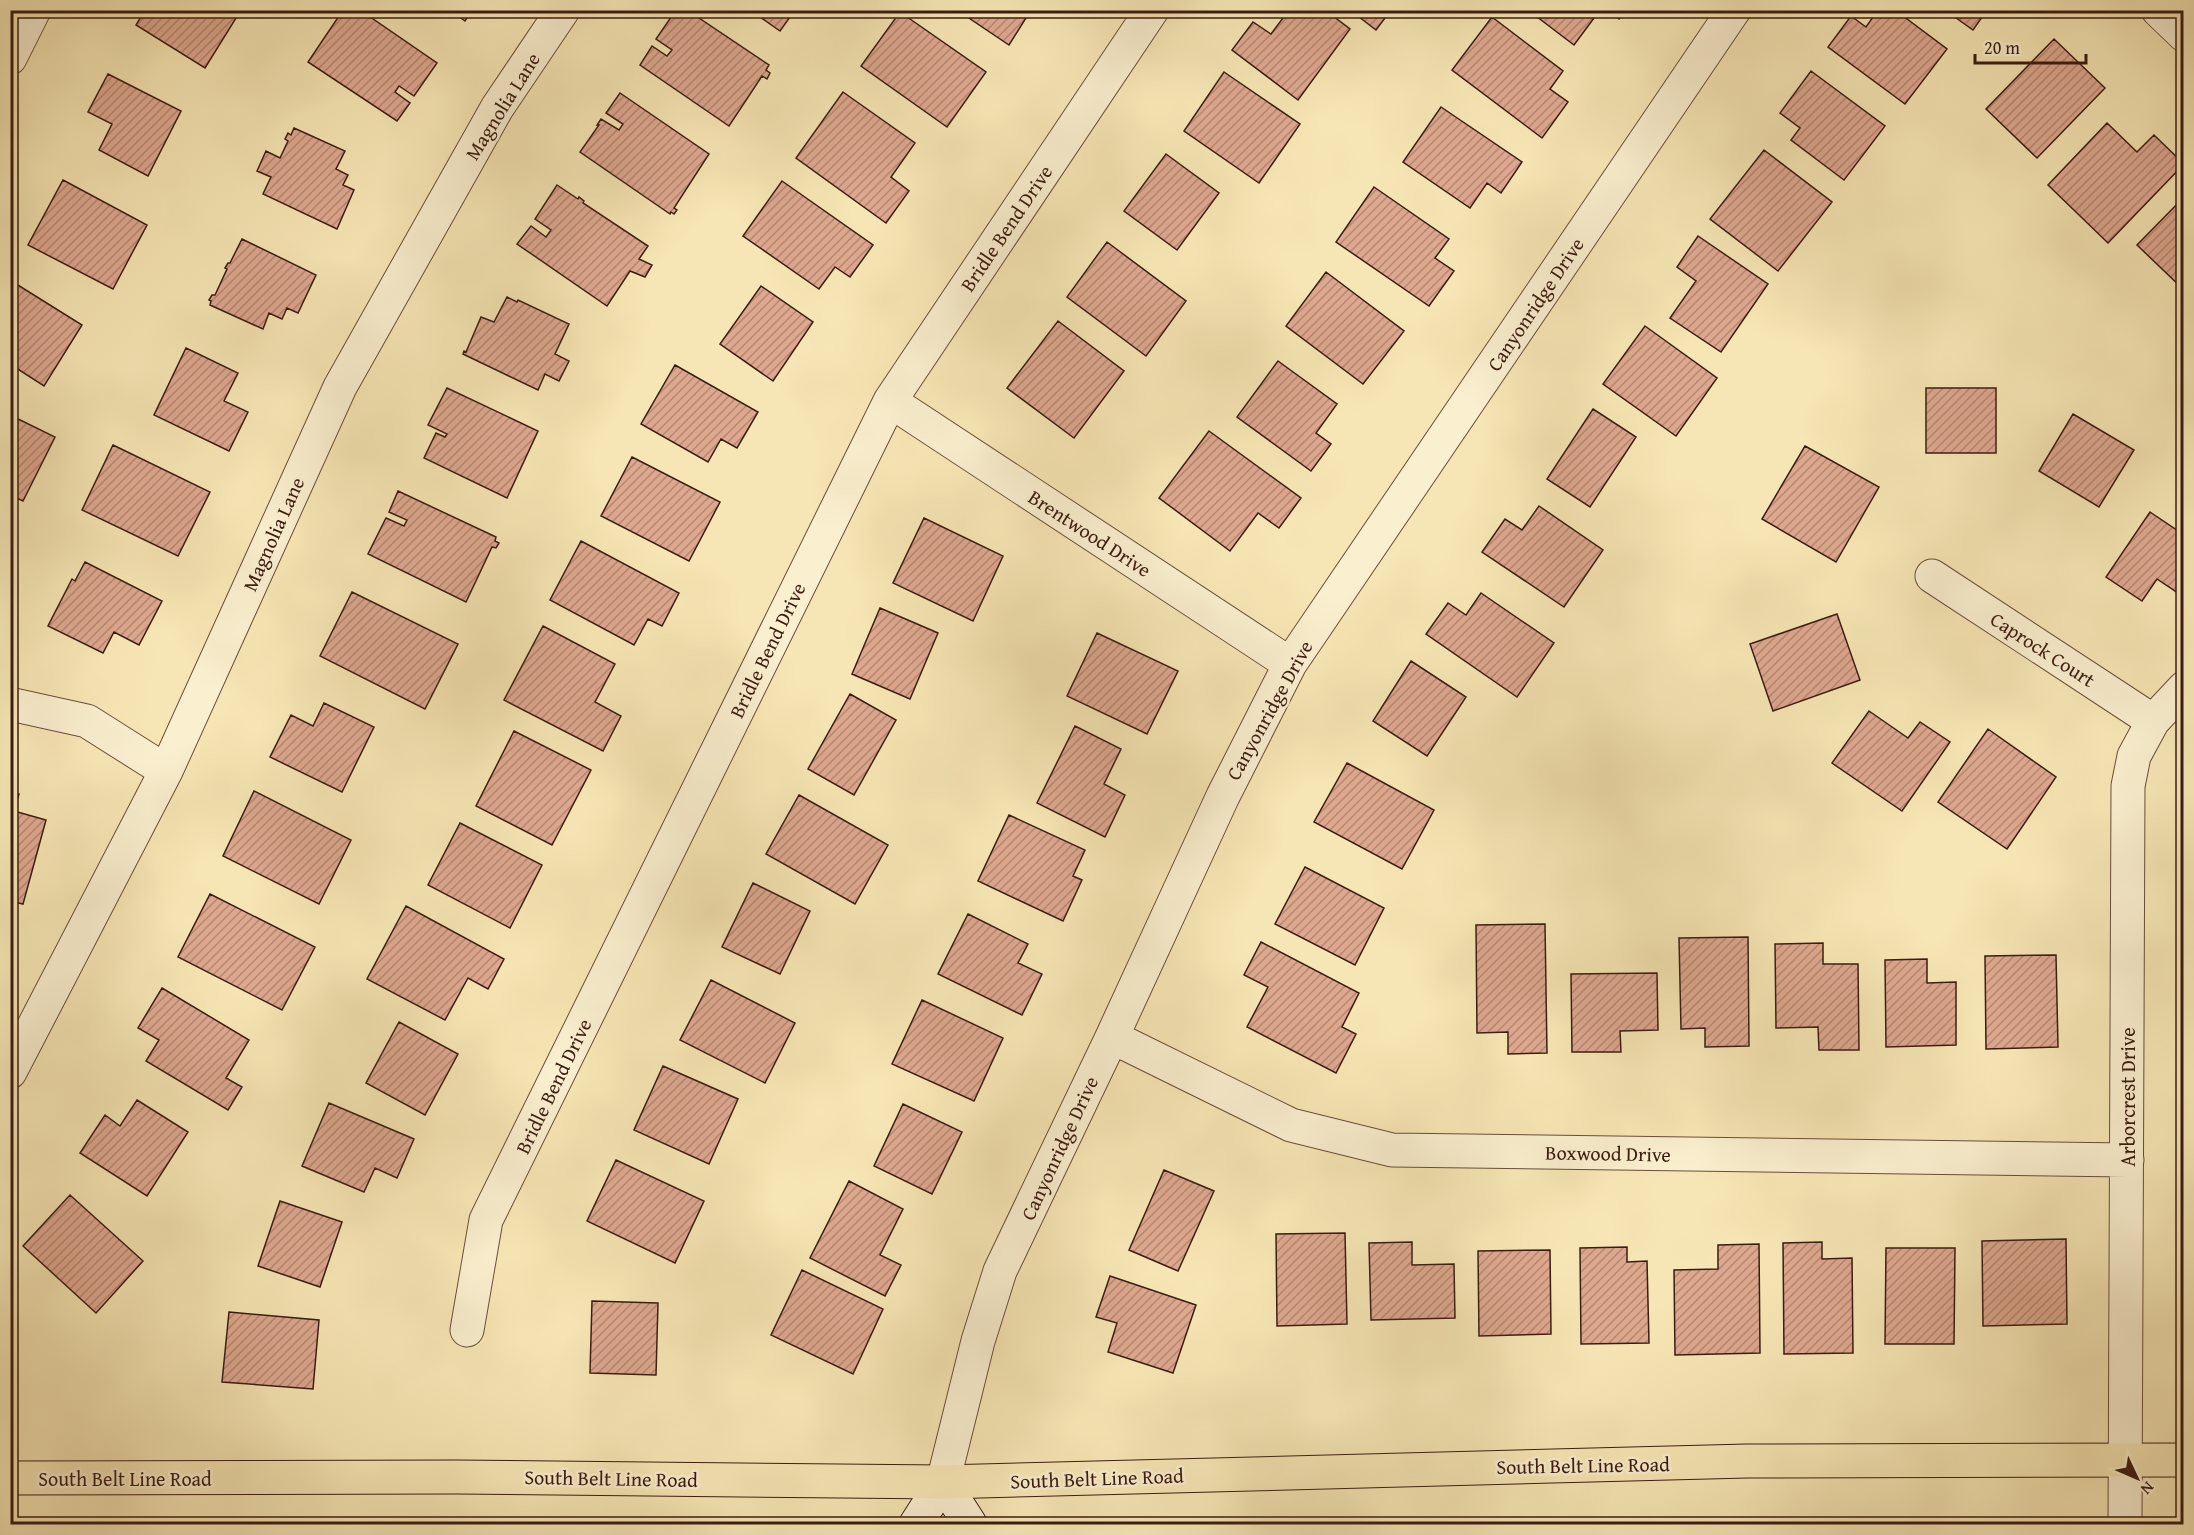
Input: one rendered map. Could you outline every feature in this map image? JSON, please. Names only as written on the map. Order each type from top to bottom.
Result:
[{"type":"main road","name":"South Belt Line Road","points":[[10,1478],[456,1477],[943,1482],[1747,1461],[2184,1460]]},
{"type":"street","points":[[10,58],[34,10]]},
{"type":"street","name":"Magnolia Lane","points":[[10,1072],[166,771],[340,387],[497,108],[563,10]]},
{"type":"street","name":"Bridle Bend Drive","points":[[467,1330],[486,1220],[890,401],[1152,10]]},
{"type":"street","name":"Canyonridge Drive","points":[[916,1524],[943,1482],[978,1341],[1000,1271],[1112,1037],[1223,796],[1290,664],[1734,10]]},
{"type":"street","points":[[2158,10],[2184,35]]},
{"type":"street","name":"Brentwood Drive","points":[[890,401],[1290,664]]},
{"type":"street","name":"Caprock Court","points":[[1932,576],[2153,721]]},
{"type":"street","name":"Arborcrest Drive","points":[[2125,1524],[2128,786],[2134,756],[2153,721],[2184,688]]},
{"type":"street","points":[[10,704],[87,721],[166,771]]},
{"type":"street","name":"Boxwood Drive","points":[[1112,1037],[1291,1125],[1392,1150],[2127,1160]]},
{"type":"street","points":[[943,1482],[970,1524]]},
{"type":"building","points":[[145,10],[241,10],[205,68],[136,25]]},
{"type":"building","points":[[343,10],[360,10],[437,63],[414,96],[399,86],[395,92],[410,103],[397,121],[308,62]]},
{"type":"building","points":[[450,10],[472,10],[465,21]]},
{"type":"building","points":[[676,10],[687,10],[769,65],[766,70],[770,73],[767,79],[762,76],[729,126],[640,65],[652,46],[667,56],[672,50],[656,39]]},
{"type":"building","points":[[750,10],[795,10],[780,31]]},
{"type":"building","points":[[957,10],[1031,10],[1009,45]]},
{"type":"building","points":[[1289,10],[1325,10],[1350,29],[1298,100],[1232,50],[1253,22],[1271,34]]},
{"type":"building","points":[[1350,10],[1391,10],[1376,30]]},
{"type":"building","points":[[1528,10],[1600,10],[1574,45]]},
{"type":"building","points":[[1608,10],[1626,10],[1619,19]]},
{"type":"building","points":[[1878,10],[1895,10],[1947,49],[1905,104],[1828,47],[1851,16],[1866,27]]},
{"type":"building","points":[[1945,10],[1987,10],[1973,30]]},
{"type":"building","points":[[900,12],[986,72],[947,127],[861,66]]},
{"type":"building","points":[[1492,17],[1563,71],[1550,89],[1568,102],[1542,138],[1452,70]]},
{"type":"building","points":[[2054,39],[2105,88],[2037,158],[1986,109]]},
{"type":"building","points":[[1811,71],[1885,126],[1844,180],[1791,140],[1800,128],[1780,113]]},
{"type":"building","points":[[1224,72],[1300,124],[1259,183],[1184,131]]},
{"type":"building","points":[[108,74],[181,111],[148,176],[99,150],[112,124],[88,112]]},
{"type":"building","points":[[843,92],[915,143],[891,177],[909,191],[886,223],[796,158]]},
{"type":"building","points":[[620,93],[709,154],[674,208],[677,210],[674,214],[671,212],[670,214],[580,152],[601,119],[619,130],[623,124],[606,113]]},
{"type":"building","points":[[1441,107],[1522,162],[1501,193],[1487,183],[1470,208],[1403,162]]},
{"type":"building","points":[[2107,123],[2137,152],[2154,135],[2184,164],[2108,243],[2048,185]]},
{"type":"building","points":[[294,128],[345,151],[336,169],[348,175],[343,185],[354,190],[337,229],[263,194],[271,177],[257,171],[266,151],[280,158],[288,141],[285,139],[288,133],[291,135]]},
{"type":"building","points":[[1764,150],[1832,202],[1778,271],[1710,219]]},
{"type":"building","points":[[1166,154],[1219,193],[1177,250],[1124,211]]},
{"type":"building","points":[[63,180],[147,225],[113,289],[28,245]]},
{"type":"building","points":[[782,181],[873,245],[850,277],[835,267],[819,289],[743,236]]},
{"type":"building","points":[[557,185],[578,199],[579,197],[584,201],[583,203],[648,246],[639,259],[652,265],[645,277],[630,271],[607,306],[517,244],[531,226],[546,237],[551,230],[535,219]]},
{"type":"building","points":[[1374,187],[1449,239],[1435,258],[1454,271],[1429,306],[1336,242]]},
{"type":"building","points":[[2184,197],[2184,290],[2137,245]]},
{"type":"building","points":[[1698,236],[1768,284],[1721,352],[1670,318],[1696,281],[1677,267]]},
{"type":"building","points":[[242,239],[316,275],[298,313],[287,308],[282,319],[269,313],[263,329],[210,305],[209,300],[212,295],[215,295],[227,269],[225,268]]},
{"type":"building","points":[[1107,242],[1186,301],[1146,356],[1067,297]]},
{"type":"building","points":[[1326,272],[1404,331],[1363,384],[1286,326]]},
{"type":"building","points":[[13,282],[82,325],[44,386],[10,364],[10,339],[13,335],[10,334],[10,285]]},
{"type":"building","points":[[761,286],[813,322],[773,381],[720,344]]},
{"type":"building","points":[[507,297],[569,324],[555,354],[569,361],[559,381],[545,374],[538,390],[463,354],[464,351],[466,352],[481,317],[494,322]]},
{"type":"building","points":[[1058,321],[1124,371],[1074,438],[1007,388]]},
{"type":"building","points":[[1645,326],[1717,378],[1676,436],[1603,384]]},
{"type":"building","points":[[186,348],[238,373],[224,401],[248,412],[229,451],[154,415]]},
{"type":"building","points":[[1278,361],[1337,404],[1316,433],[1331,444],[1311,471],[1237,417]]},
{"type":"building","points":[[675,365],[758,412],[737,448],[721,439],[708,462],[641,424]]},
{"type":"building","points":[[447,388],[538,431],[507,498],[424,458],[436,433],[445,437],[447,434],[428,425]]},
{"type":"building","points":[[1926,388],[1996,388],[1996,453],[1926,453]]},
{"type":"building","points":[[1593,409],[1636,437],[1590,507],[1547,479]]},
{"type":"building","points":[[2073,414],[2134,450],[2099,507],[2039,471]]},
{"type":"building","points":[[10,415],[55,437],[23,501],[10,495]]},
{"type":"building","points":[[1209,431],[1301,498],[1279,528],[1258,513],[1230,551],[1159,498]]},
{"type":"building","points":[[113,445],[210,492],[178,556],[82,510]]},
{"type":"building","points":[[1805,446],[1879,487],[1836,562],[1762,519]]},
{"type":"building","points":[[632,457],[720,502],[689,561],[601,516]]},
{"type":"building","points":[[398,491],[496,537],[495,541],[499,543],[496,548],[492,547],[466,602],[368,554],[386,518],[404,526],[407,520],[389,512]]},
{"type":"building","points":[[1539,506],[1603,550],[1564,607],[1482,552],[1505,519],[1522,530]]},
{"type":"building","points":[[2150,512],[2184,535],[2184,597],[2157,579],[2142,601],[2106,577]]},
{"type":"building","points":[[924,518],[1003,556],[973,621],[893,583]]},
{"type":"building","points":[[581,541],[679,593],[662,626],[648,619],[634,645],[550,600]]},
{"type":"building","points":[[85,562],[162,601],[139,645],[114,632],[103,653],[48,626],[72,579],[75,581]]},
{"type":"building","points":[[352,592],[458,644],[425,709],[320,656]]},
{"type":"building","points":[[1481,593],[1554,643],[1517,697],[1426,634],[1448,603],[1466,615]]},
{"type":"building","points":[[880,608],[938,633],[910,699],[852,674]]},
{"type":"building","points":[[1837,614],[1860,680],[1773,711],[1750,644]]},
{"type":"building","points":[[543,626],[615,664],[595,702],[621,716],[603,751],[504,700]]},
{"type":"building","points":[[1097,633],[1178,671],[1147,734],[1067,696]]},
{"type":"building","points":[[1411,661],[1466,697],[1427,756],[1373,721]]},
{"type":"building","points":[[850,694],[896,720],[854,795],[808,769]]},
{"type":"building","points":[[324,703],[374,727],[342,792],[270,757],[291,715],[313,726]]},
{"type":"building","points":[[1869,711],[1908,738],[1920,722],[1950,742],[1902,811],[1832,763]]},
{"type":"building","points":[[1075,726],[1121,749],[1104,784],[1125,795],[1105,837],[1037,803]]},
{"type":"building","points":[[1988,729],[2056,777],[2007,849],[1938,802]]},
{"type":"building","points":[[514,731],[591,770],[552,845],[476,806]]},
{"type":"building","points":[[1347,763],[1434,810],[1402,869],[1314,822]]},
{"type":"building","points":[[254,791],[351,840],[319,904],[223,856]]},
{"type":"building","points":[[10,792],[19,794],[14,811],[46,820],[23,904],[10,901]]},
{"type":"building","points":[[799,795],[888,845],[855,904],[766,854]]},
{"type":"building","points":[[1009,815],[1085,850],[1073,876],[1082,880],[1063,921],[978,881]]},
{"type":"building","points":[[460,823],[542,865],[510,928],[428,885]]},
{"type":"building","points":[[1305,867],[1384,908],[1355,965],[1275,924]]},
{"type":"building","points":[[753,883],[810,911],[780,974],[722,947]]},
{"type":"building","points":[[210,894],[315,947],[282,1010],[178,957]]},
{"type":"building","points":[[406,906],[504,959],[488,989],[468,978],[445,1020],[367,979]]},
{"type":"building","points":[[968,914],[1028,944],[1018,963],[1042,974],[1022,1015],[938,974]]},
{"type":"building","points":[[1545,924],[1547,1053],[1508,1054],[1508,1032],[1477,1033],[1476,925]]},
{"type":"building","points":[[1748,937],[1749,1046],[1705,1047],[1705,1028],[1681,1029],[1679,938]]},
{"type":"building","points":[[1261,942],[1359,993],[1342,1027],[1356,1034],[1336,1073],[1247,1027],[1268,987],[1244,975]]},
{"type":"building","points":[[1823,943],[1823,964],[1858,964],[1859,1050],[1819,1050],[1818,1027],[1776,1028],[1775,944]]},
{"type":"building","points":[[2056,955],[2058,1047],[1986,1049],[1985,956]]},
{"type":"building","points":[[1927,959],[1927,983],[1956,982],[1956,1045],[1886,1047],[1885,960]]},
{"type":"building","points":[[1657,973],[1658,1030],[1620,1031],[1621,1052],[1572,1052],[1571,974]]},
{"type":"building","points":[[711,980],[795,1023],[765,1083],[680,1040]]},
{"type":"building","points":[[162,988],[249,1040],[226,1078],[242,1087],[228,1110],[146,1061],[159,1040],[138,1028]]},
{"type":"building","points":[[922,1000],[1003,1038],[974,1101],[892,1064]]},
{"type":"building","points":[[399,1022],[458,1054],[425,1115],[366,1083]]},
{"type":"building","points":[[663,1066],[738,1099],[709,1164],[634,1130]]},
{"type":"building","points":[[137,1100],[188,1132],[147,1196],[80,1153],[105,1115],[120,1126]]},
{"type":"building","points":[[329,1103],[414,1139],[397,1178],[375,1168],[364,1192],[302,1166]]},
{"type":"building","points":[[903,1104],[962,1132],[932,1194],[874,1166]]},
{"type":"building","points":[[616,1160],[704,1201],[675,1263],[587,1221]]},
{"type":"building","points":[[1164,1170],[1214,1191],[1178,1271],[1129,1250]]},
{"type":"building","points":[[849,1181],[903,1209],[880,1255],[901,1265],[885,1296],[810,1258]]},
{"type":"building","points":[[70,1195],[143,1261],[96,1313],[23,1246]]},
{"type":"building","points":[[280,1201],[342,1222],[320,1287],[258,1266]]},
{"type":"building","points":[[1345,1233],[1347,1324],[1277,1326],[1276,1234]]},
{"type":"building","points":[[2066,1239],[2067,1324],[1983,1326],[1982,1241]]},
{"type":"building","points":[[1412,1242],[1412,1265],[1454,1264],[1455,1318],[1371,1320],[1369,1243]]},
{"type":"building","points":[[1822,1242],[1822,1259],[1852,1258],[1853,1353],[1784,1354],[1783,1243]]},
{"type":"building","points":[[1759,1244],[1760,1353],[1675,1355],[1674,1270],[1718,1269],[1718,1245]]},
{"type":"building","points":[[1627,1247],[1627,1262],[1647,1261],[1649,1343],[1581,1344],[1580,1248]]},
{"type":"building","points":[[1886,1248],[1955,1248],[1954,1344],[1885,1344]]},
{"type":"building","points":[[1550,1250],[1551,1334],[1479,1336],[1478,1251]]},
{"type":"building","points":[[802,1270],[883,1309],[853,1374],[771,1335]]},
{"type":"building","points":[[1110,1276],[1196,1305],[1173,1373],[1108,1352],[1117,1323],[1096,1317]]},
{"type":"building","points":[[592,1301],[658,1303],[656,1375],[590,1373]]},
{"type":"building","points":[[229,1312],[319,1320],[313,1389],[222,1382]]},
{"type":"building","points":[[10,1333],[14,1352],[10,1352]]}]
